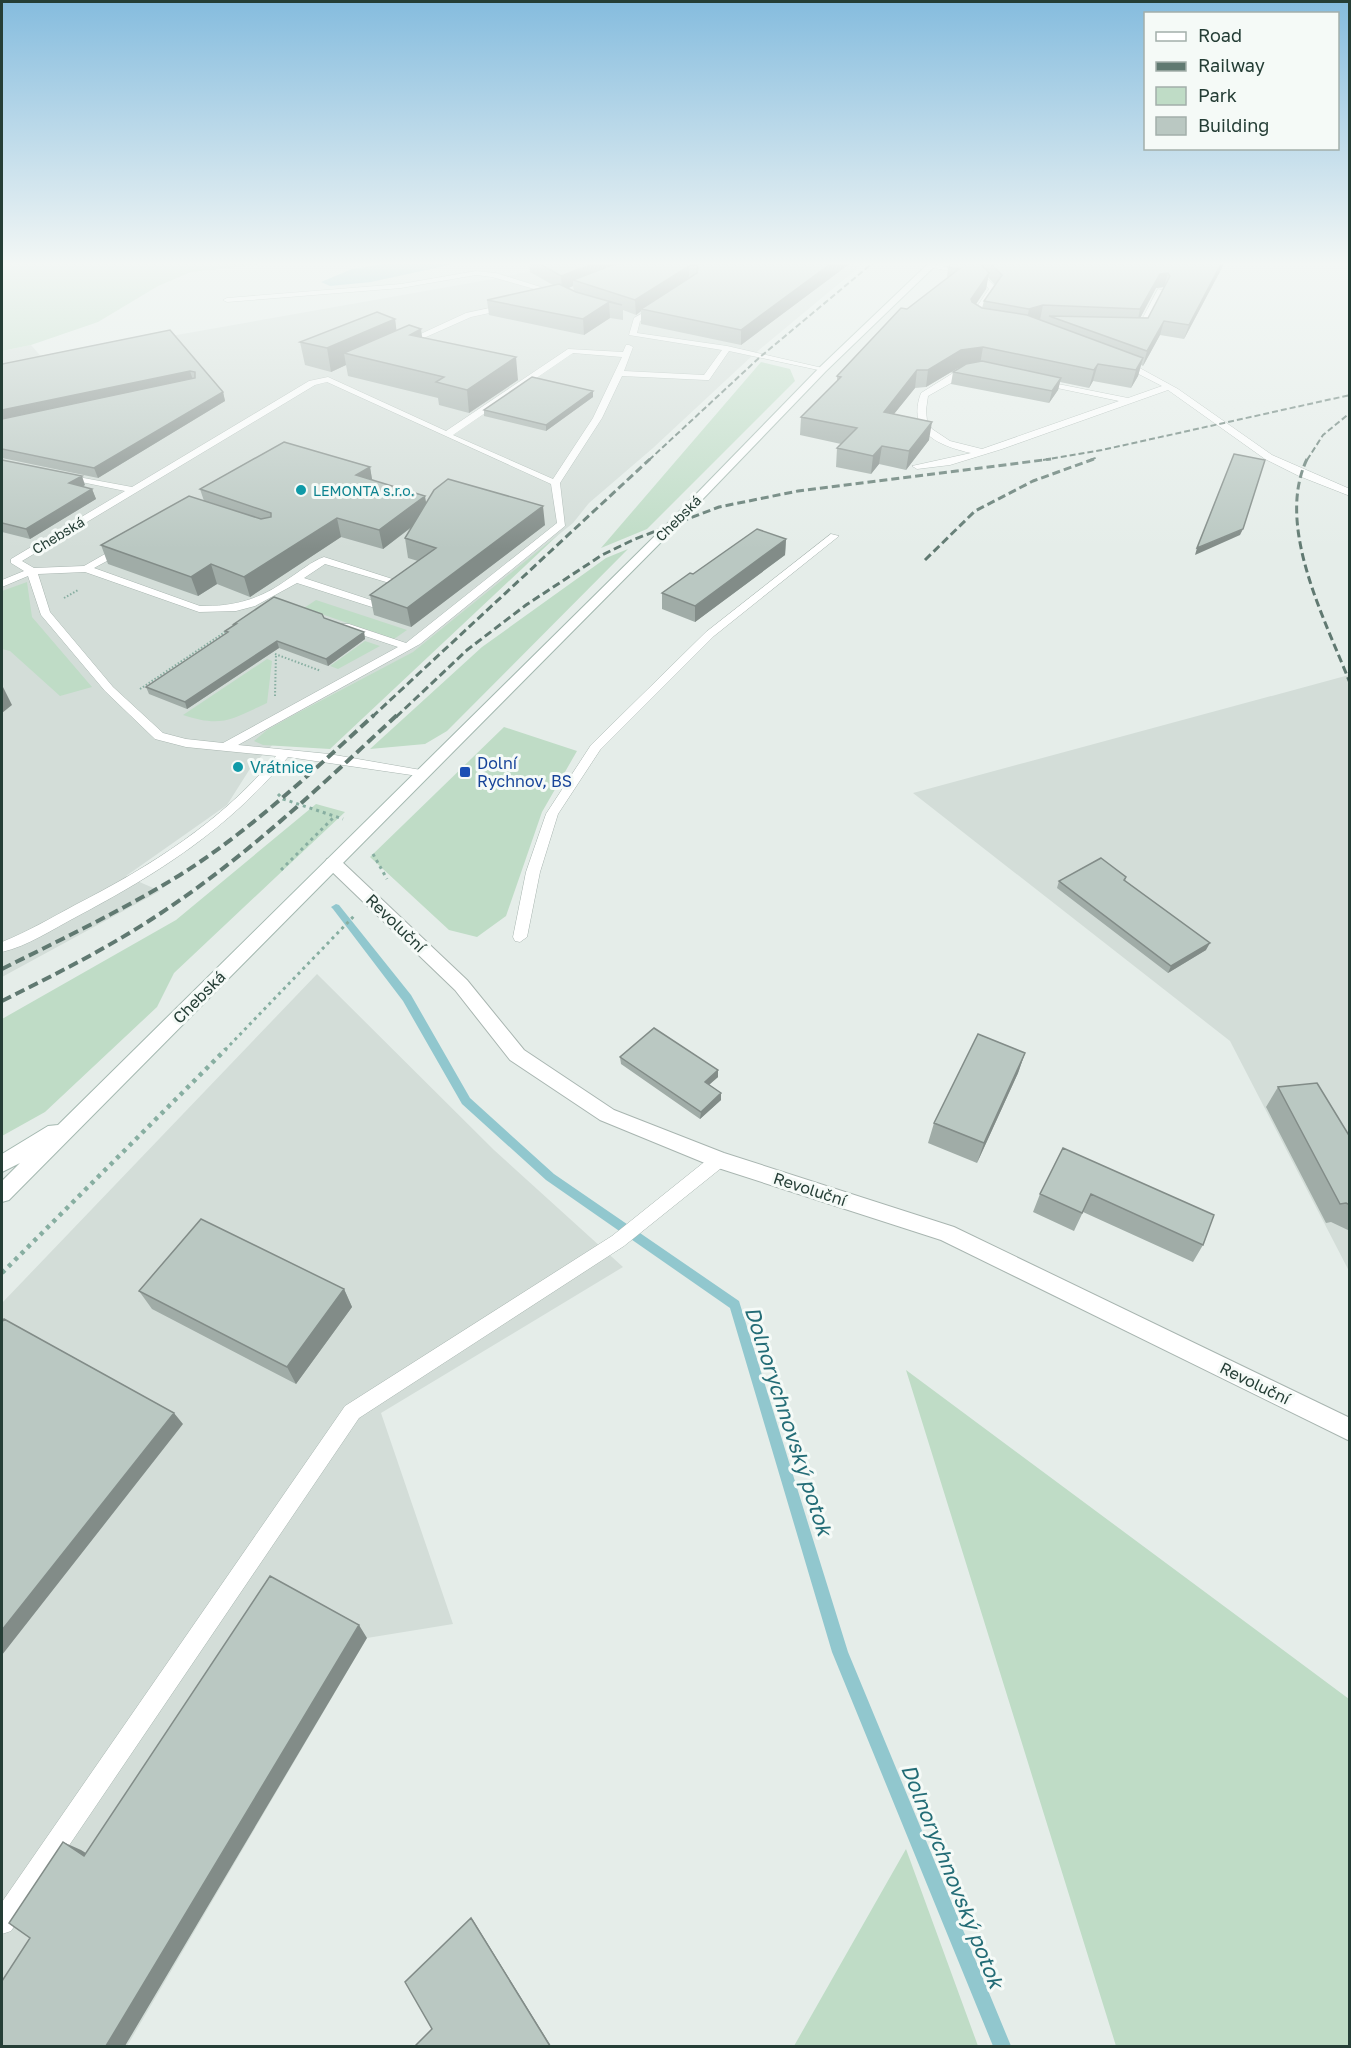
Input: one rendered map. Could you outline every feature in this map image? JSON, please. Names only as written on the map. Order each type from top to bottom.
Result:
[{"type":"street","name":"Chebská","points":[[80,1117],[366,828],[671,526],[835,358]]},
{"type":"street","name":"Revoluční","points":[[333,862],[461,985],[517,1054],[607,1115],[719,1160],[947,1233],[1350,1430]]},
{"type":"street","points":[[2,1164],[80,1117]]},
{"type":"street","points":[[2,1194],[80,1117]]},
{"type":"lane","points":[[447,435],[561,358]]},
{"type":"lane","points":[[225,747],[407,647],[562,524],[555,483],[599,418],[625,358]]},
{"type":"lane","points":[[620,373],[706,378],[720,358]]},
{"type":"lane","points":[[771,358],[823,369]]},
{"type":"lane","points":[[1117,360],[1136,368],[1167,387],[1279,463],[1350,493]]},
{"type":"lane","points":[[980,369],[961,372],[924,395],[920,406],[921,418],[933,438],[955,447],[982,452]]},
{"type":"lane","name":"Chebská","points":[[338,374],[295,392],[15,561],[32,571],[45,613],[109,689],[159,736],[186,743],[285,753],[421,774]]},
{"type":"lane","points":[[328,379],[555,483]]},
{"type":"lane","points":[[1026,379],[1129,401]]},
{"type":"lane","points":[[917,466],[950,462],[982,452],[1167,387]]},
{"type":"lane","points":[[56,474],[133,490]]},
{"type":"lane","points":[[520,937],[533,872],[552,814],[596,748],[710,634],[834,536]]},
{"type":"lane","points":[[86,569],[133,541]]},
{"type":"lane","points":[[2,557],[15,561]]},
{"type":"lane","points":[[2,584],[32,571],[86,569],[199,609],[217,610],[234,609],[256,603],[324,560],[403,584],[375,605],[295,579]]},
{"type":"lane","points":[[330,621],[407,647]]},
{"type":"lane","points":[[2,947],[20,940],[129,882],[221,820],[265,779],[285,753]]},
{"type":"lane","points":[[2,1922],[352,1412],[618,1241],[719,1160]]},
{"type":"path","points":[[137,696],[138,691],[224,634],[231,636]]},
{"type":"path","points":[[271,652],[327,673]]},
{"type":"path","points":[[275,699],[276,654]]},
{"type":"path","points":[[265,779],[283,799],[366,828]]},
{"type":"path","points":[[280,870],[335,816]]},
{"type":"path","points":[[2,1273],[238,1037],[352,918]]},
{"type":"shaded area","points":[[2,358],[42,358],[45,361],[62,358],[750,358],[653,448],[589,503],[573,523],[414,652],[301,711],[253,764],[227,805],[126,876],[160,891],[2,977]]},
{"type":"shaded area","points":[[1349,675],[1349,1271],[1230,1041],[913,793]]},
{"type":"shaded area","points":[[317,974],[494,1150],[623,1267],[381,1413],[453,1624],[367,1638],[127,2046],[2,2046],[2,1303]]},
{"type":"green space","points":[[761,362],[790,369],[795,381],[647,529],[601,548]]},
{"type":"green space","points":[[559,534],[330,749],[263,745],[254,741],[267,730],[413,652]]},
{"type":"green space","points":[[628,549],[447,731],[425,744],[370,749],[482,647],[606,558]]},
{"type":"green space","points":[[27,582],[32,617],[92,687],[60,696],[10,651],[2,649],[2,591]]},
{"type":"green space","points":[[316,600],[407,630],[394,639],[304,608]]},
{"type":"green space","points":[[365,641],[380,646],[338,669],[330,666]]},
{"type":"green space","points":[[267,659],[272,661],[267,703],[226,720],[208,721],[183,715]]},
{"type":"green space","points":[[504,727],[577,751],[542,812],[506,916],[477,937],[449,930],[370,857]]},
{"type":"green space","points":[[316,804],[345,812],[174,973],[157,1007],[45,1112],[2,1136],[2,1019],[176,920]]},
{"type":"green space","points":[[906,1370],[1349,1699],[1349,2046],[1116,2046]]},
{"type":"green space","points":[[906,1849],[978,2046],[794,2046]]},
{"type":"building","points":[[34,358],[194,358],[223,392],[94,468],[2,449],[2,419],[195,378],[195,372],[190,371],[2,410],[2,364]]},
{"type":"building","points":[[363,358],[515,358],[467,390],[436,382],[444,377]]},
{"type":"building","points":[[854,358],[949,358],[928,370],[917,370],[884,412],[932,422],[909,451],[882,446],[873,456],[837,448],[857,428],[801,417],[841,377],[837,376]]},
{"type":"building","points":[[1034,358],[1143,358],[1136,370],[1098,364],[1094,370]]},
{"type":"building","points":[[982,361],[1061,378],[1052,391],[953,372],[966,364]]},
{"type":"building","points":[[532,377],[593,391],[546,425],[484,410]]},
{"type":"building","points":[[284,442],[370,467],[356,475],[425,496],[379,530],[337,518],[244,577],[211,564],[191,577],[101,545],[189,496],[261,519],[271,517],[271,513],[200,489]]},
{"type":"building","points":[[1234,454],[1265,460],[1243,529],[1197,548]]},
{"type":"building","points":[[2,460],[82,476],[69,483],[92,489],[26,529],[2,523]]},
{"type":"building","points":[[448,479],[543,506],[407,608],[370,595],[436,548],[405,538],[434,490]]},
{"type":"building","points":[[757,529],[786,539],[695,606],[662,593],[690,573],[693,574]]},
{"type":"building","points":[[274,597],[364,632],[326,659],[277,641],[185,702],[146,687],[228,632],[225,631]]},
{"type":"building","points":[[1101,858],[1126,877],[1124,880],[1210,943],[1171,966],[1059,881]]},
{"type":"building","points":[[654,1028],[718,1070],[705,1082],[721,1093],[701,1112],[620,1057]]},
{"type":"building","points":[[978,1034],[1025,1053],[984,1143],[934,1123]]},
{"type":"building","points":[[1317,1083],[1350,1137],[1350,1205],[1340,1204],[1278,1087]]},
{"type":"building","points":[[1063,1148],[1214,1215],[1203,1245],[1091,1194],[1082,1213],[1040,1194]]},
{"type":"building","points":[[201,1219],[344,1289],[287,1367],[139,1291]]},
{"type":"building","points":[[4,1319],[174,1413],[2,1630],[2,1322]]},
{"type":"building","points":[[270,1576],[359,1625],[106,2046],[2,2046],[2,1981],[30,1938],[9,1923],[63,1842],[84,1856]]},
{"type":"building","points":[[471,1918],[550,2046],[415,2046],[432,2029],[405,1982]]},
{"type":"waterway","name":"Dolnorychnovský potok","points":[[336,907],[407,998],[466,1101],[550,1177],[735,1305],[840,1652],[1002,2046]]},
{"type":"railway","points":[[649,460],[759,358]]},
{"type":"railway","points":[[1043,460],[1102,450],[1350,395]]},
{"type":"railway","points":[[1307,460],[1323,435],[1350,413]]},
{"type":"railway","points":[[1090,460],[1098,457]]},
{"type":"railway","points":[[372,717],[650,459]]},
{"type":"railway","points":[[396,717],[467,650],[526,605],[602,555],[635,539],[719,507],[798,491],[1051,459]]},
{"type":"railway","points":[[925,560],[975,511],[1033,481],[1094,459]]},
{"type":"railway","points":[[1307,459],[1299,485],[1297,513],[1300,542],[1317,602],[1350,683]]},
{"type":"railway","points":[[2,969],[137,900],[206,858],[280,800],[374,715]]},
{"type":"railway","points":[[2,1001],[122,937],[193,891],[283,819],[397,715]]},
{"type":"place","name":"LEMONTA s.r.o.","points":[[301,490]]},
{"type":"place","name":"Vrátnice","points":[[238,767]]},
{"type":"place","name":"Dolní Rychnov, BS","points":[[465,772]]}]
